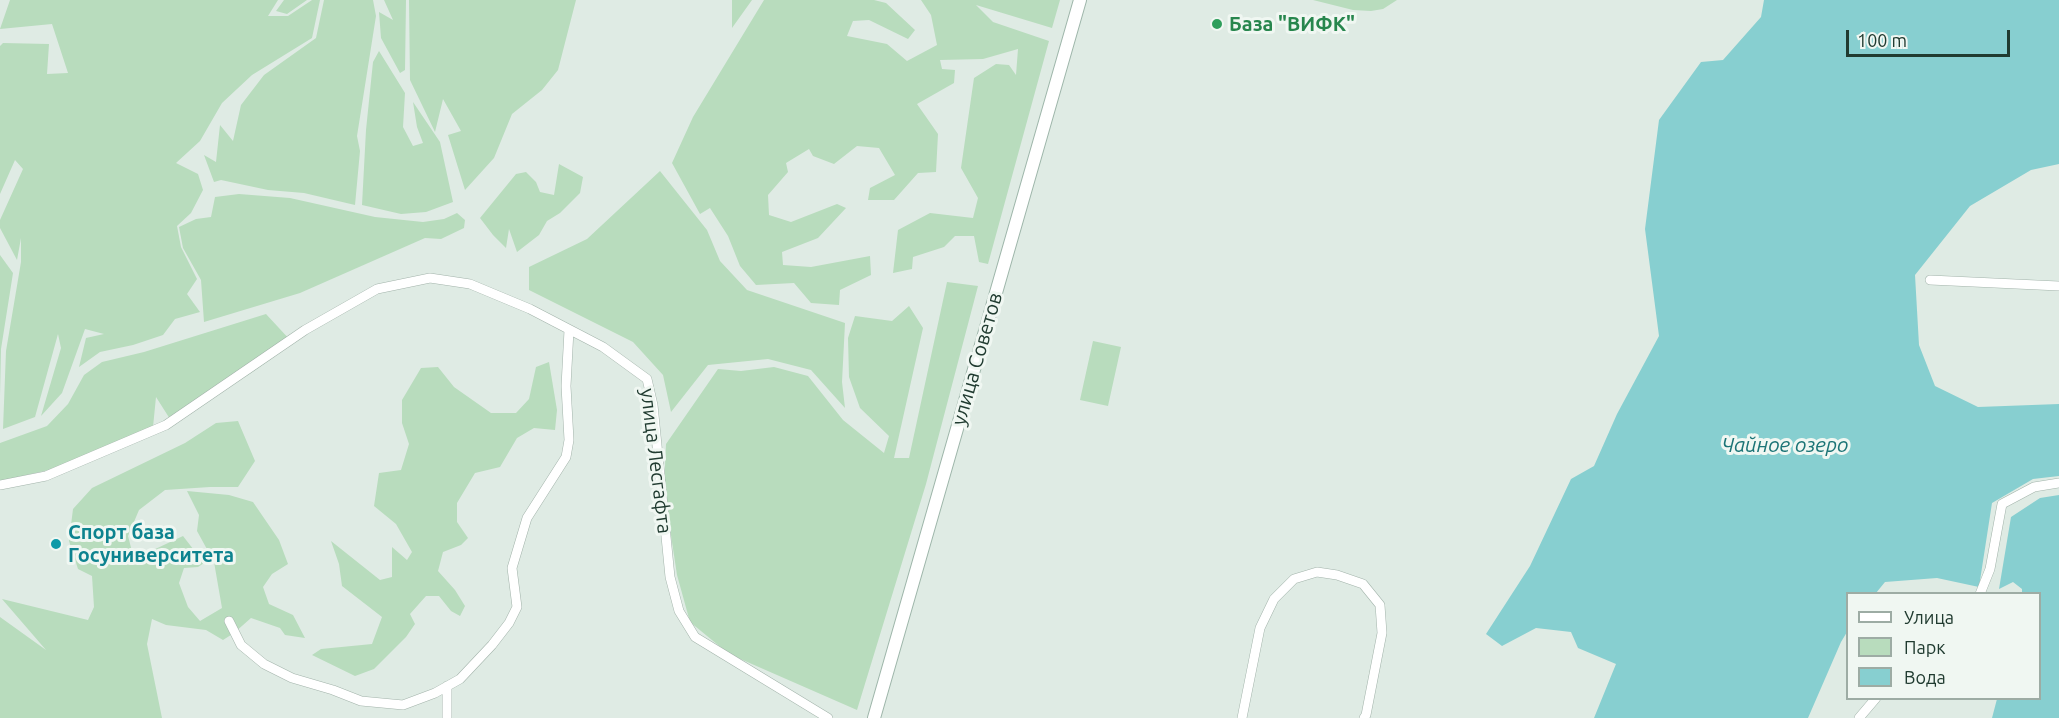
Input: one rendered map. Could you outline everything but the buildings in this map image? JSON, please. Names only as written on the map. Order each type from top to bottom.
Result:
[{"type":"main road","name":"улица Советов","points":[[874,718],[1080,0]]},
{"type":"street","name":"улица Лесгафта","points":[[0,485],[46,476],[166,425],[305,330],[377,289],[430,278],[470,284],[530,309],[603,347],[647,380],[653,405],[670,577],[679,611],[695,637],[828,718]]},
{"type":"street","points":[[1930,280],[2059,286]]},
{"type":"street","points":[[229,621],[241,645],[264,664],[292,678],[361,701],[403,705],[435,693],[459,679],[492,645],[509,623],[517,607],[512,568],[527,518],[566,457],[569,440],[566,386],[569,330]]},
{"type":"street","points":[[1981,592],[1990,569],[2002,504],[2034,487],[2059,483]]},
{"type":"street","points":[[1242,718],[1260,628],[1274,599],[1294,579],[1317,572],[1337,575],[1363,584],[1380,605],[1382,633],[1365,717]]},
{"type":"street","points":[[447,686],[447,718]]},
{"type":"street","points":[[1859,718],[1875,700]]},
{"type":"green space","points":[[10,0],[278,0],[268,16],[288,16],[312,0],[320,0],[312,38],[252,75],[222,103],[200,141],[176,163],[198,174],[203,190],[191,213],[177,226],[181,247],[197,279],[187,294],[200,312],[175,319],[163,335],[133,345],[100,352],[79,367],[86,338],[104,334],[85,329],[62,393],[41,416],[61,348],[58,334],[35,417],[3,429],[6,351],[21,262],[21,238],[17,260],[0,228],[0,220],[23,169],[15,160],[0,194],[0,46],[3,43],[49,44],[47,74],[68,73],[52,24],[0,29]]},
{"type":"green space","points":[[284,0],[307,0],[287,14],[276,11]]},
{"type":"green space","points":[[324,0],[373,0],[376,16],[357,136],[360,151],[355,205],[304,193],[268,190],[221,180],[214,182],[204,155],[216,162],[220,125],[233,141],[241,105],[264,75],[316,38]]},
{"type":"green space","points":[[384,0],[406,0],[405,70],[400,73],[381,38],[379,12],[393,20]]},
{"type":"green space","points":[[409,0],[576,0],[558,70],[542,90],[512,114],[494,158],[465,190],[448,135],[461,131],[443,99],[435,132],[410,80]]},
{"type":"green space","points":[[732,0],[752,0],[732,28]]},
{"type":"green space","points":[[764,0],[874,0],[886,3],[915,30],[908,39],[869,20],[853,21],[847,36],[887,44],[907,61],[937,45],[931,15],[921,0],[1060,0],[1052,28],[976,5],[993,22],[1049,41],[988,264],[979,262],[974,236],[955,236],[944,247],[913,257],[912,269],[893,273],[898,230],[930,213],[973,218],[978,198],[961,168],[974,78],[996,64],[1009,65],[1016,75],[1018,49],[983,59],[940,60],[942,69],[955,70],[954,83],[917,104],[938,134],[936,172],[918,173],[894,200],[868,200],[870,188],[895,175],[879,148],[857,146],[834,164],[813,156],[809,149],[786,163],[788,172],[768,195],[769,215],[791,222],[837,204],[846,208],[818,238],[782,252],[783,265],[811,267],[870,256],[871,275],[840,290],[839,305],[811,303],[794,283],[756,285],[740,266],[728,236],[710,208],[700,214],[672,163],[693,117]]},
{"type":"green space","points":[[1313,0],[1397,0],[1383,9],[1371,11],[1353,10]]},
{"type":"green space","points":[[379,51],[405,93],[403,127],[413,146],[423,143],[417,127],[413,102],[440,142],[453,202],[426,212],[401,214],[362,205],[373,62]]},
{"type":"green space","points":[[559,164],[583,177],[580,193],[560,213],[547,221],[539,235],[517,252],[509,229],[506,248],[480,218],[516,174],[526,172],[536,182],[540,192],[554,195]]},
{"type":"green space","points":[[660,171],[707,230],[720,261],[747,290],[845,323],[842,382],[845,408],[811,370],[768,359],[708,365],[671,412],[663,375],[633,342],[529,290],[529,267],[587,239]]},
{"type":"green space","points":[[239,194],[290,198],[375,217],[423,222],[444,219],[457,213],[465,220],[464,228],[441,239],[425,238],[300,293],[204,322],[201,280],[183,248],[179,227],[196,219],[211,217],[215,197]]},
{"type":"green space","points":[[0,255],[13,273],[1,349],[0,396]]},
{"type":"green space","points":[[947,282],[978,286],[926,484],[857,710],[729,654],[690,622],[677,575],[664,489],[666,444],[718,369],[741,371],[774,367],[808,376],[843,420],[884,453],[889,436],[860,408],[849,377],[848,338],[855,316],[892,321],[909,306],[923,328],[894,458],[909,458]]},
{"type":"green space","points":[[266,314],[291,341],[248,375],[170,419],[156,397],[153,427],[62,467],[0,481],[0,443],[47,426],[68,404],[84,375],[102,362],[144,352]]},
{"type":"green space","points":[[1093,341],[1121,347],[1108,406],[1080,400]]},
{"type":"green space","points":[[549,362],[557,410],[555,430],[534,428],[517,438],[500,467],[475,473],[457,503],[457,522],[468,538],[461,545],[443,552],[438,571],[455,590],[465,606],[460,616],[451,611],[439,596],[426,596],[410,614],[415,624],[406,637],[374,669],[355,676],[312,655],[321,649],[372,644],[382,617],[342,586],[339,564],[331,541],[380,580],[392,577],[392,547],[407,560],[412,552],[396,524],[374,506],[379,473],[401,470],[409,444],[402,423],[402,400],[421,368],[438,367],[454,387],[491,413],[516,413],[529,399],[536,367]]},
{"type":"green space","points":[[238,421],[255,461],[238,487],[165,490],[139,510],[128,536],[134,559],[183,536],[204,563],[198,567],[184,568],[179,583],[188,607],[200,621],[222,608],[214,562],[197,531],[199,515],[187,491],[229,495],[253,502],[279,540],[288,564],[272,574],[263,587],[269,604],[293,615],[305,638],[285,635],[280,628],[251,618],[223,640],[206,630],[166,625],[152,619],[147,644],[162,718],[0,718],[0,617],[46,650],[2,599],[88,620],[94,607],[92,576],[78,569],[69,541],[73,509],[92,488],[185,443],[216,423]]},
{"type":"water","name":"Чайное озеро","points":[[1764,0],[2059,0],[2059,164],[2031,170],[1970,206],[1915,275],[1919,345],[1935,386],[1978,407],[2059,404],[2059,476],[2033,479],[1992,503],[1979,587],[1937,578],[1885,582],[1877,592],[1846,592],[1846,634],[1808,718],[1594,718],[1616,664],[1578,648],[1571,632],[1536,628],[1502,646],[1486,634],[1530,566],[1571,479],[1594,466],[1617,414],[1659,336],[1645,229],[1659,120],[1701,62],[1723,60],[1761,17]]},
{"type":"water","points":[[2059,495],[2059,718],[1992,718],[1997,700],[2041,700],[2041,592],[2022,592],[2022,589],[2013,582],[1999,589],[2011,517],[2040,498]]},
{"type":"place","name":"База \"ВИФК\"","points":[[1217,24]]},
{"type":"place","name":"Спорт база Госуниверситета","points":[[56,544]]}]
